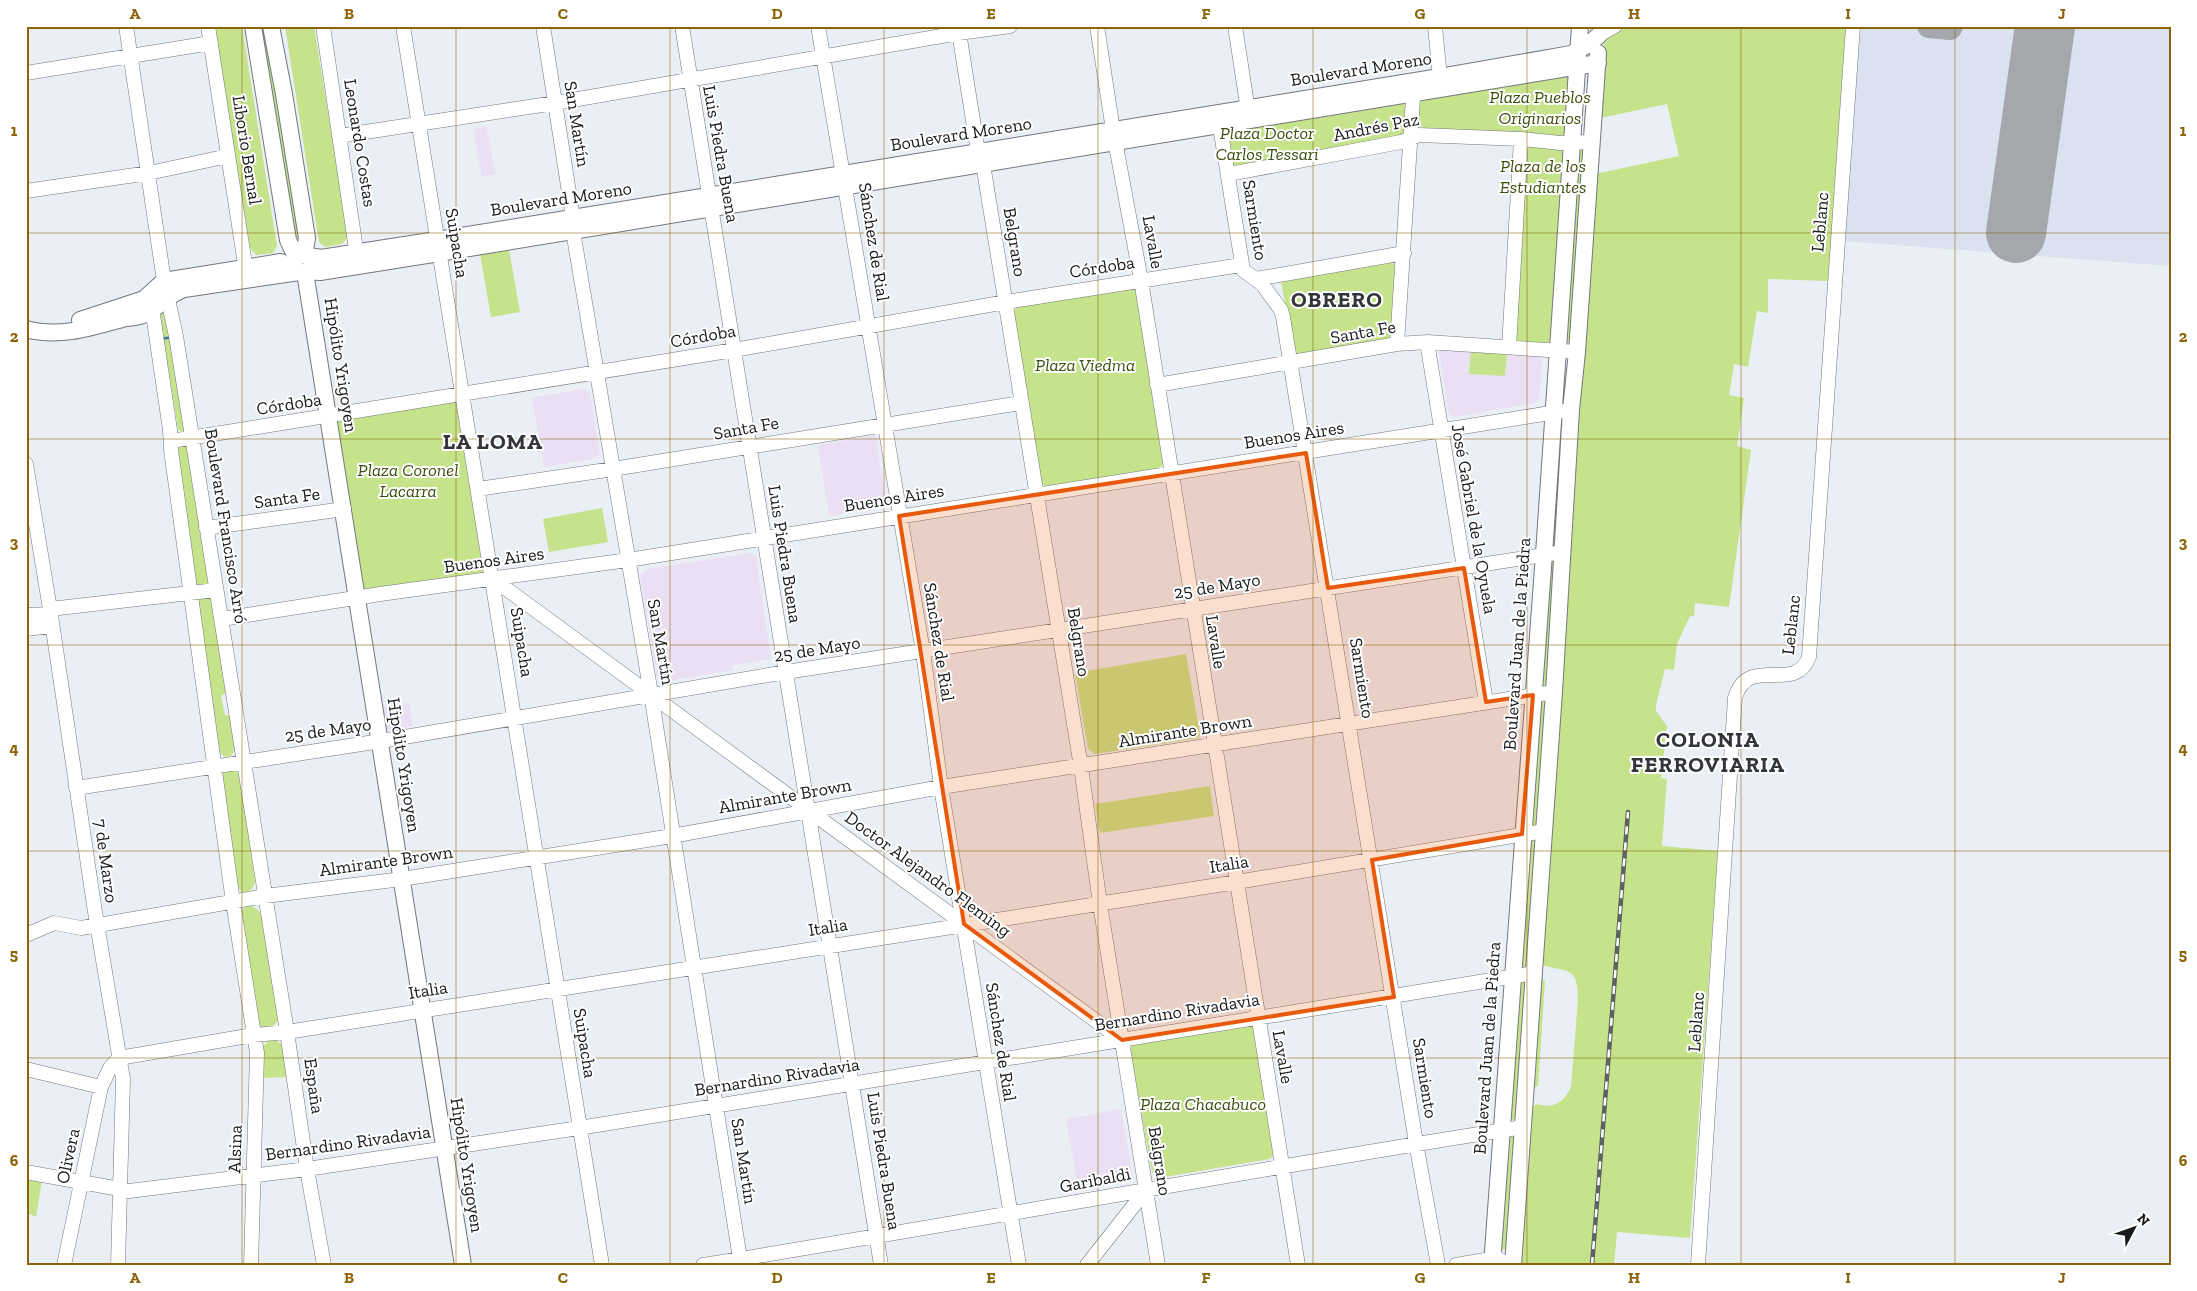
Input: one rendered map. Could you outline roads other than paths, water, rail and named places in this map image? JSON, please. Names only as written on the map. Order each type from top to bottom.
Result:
[{"type":"main road","name":"Hipólito Yrigoyen","points":[[253,26],[288,240],[302,263]]},
{"type":"main road","name":"Hipólito Yrigoyen","points":[[271,26],[307,238],[302,263],[344,509],[356,599],[381,741],[463,1265]]},
{"type":"main road","name":"Boulevard Juan de la Piedra","points":[[1492,1262],[1544,554],[1580,26]]},
{"type":"main road","name":"Boulevard Moreno","points":[[1441,83],[1571,54],[1578,51],[1599,31]]},
{"type":"main road","points":[[1513,1265],[1554,692],[1571,410],[1577,352],[1599,31]]},
{"type":"main road","name":"Boulevard Moreno","points":[[26,323],[42,327],[74,322],[130,304],[162,290],[184,289],[247,273],[321,258],[358,259],[1414,86],[1577,68],[1598,63]]},
{"type":"main road","name":"Boulevard Moreno","points":[[26,329],[45,333],[75,331],[143,315],[151,310],[162,290]]},
{"type":"street","name":"Boulevard Francisco Arró","points":[[126,26],[149,173],[162,290],[192,437],[287,1032]]},
{"type":"street","name":"Liborio Bernal","points":[[208,26],[247,273]]},
{"type":"street","name":"Leonardo Costas","points":[[323,26],[358,259]]},
{"type":"street","name":"Suipacha","points":[[403,26],[602,1265]]},
{"type":"street","name":"San Martín","points":[[543,26],[573,225],[651,694],[741,1262]]},
{"type":"street","name":"Luis Piedra Buena","points":[[682,26],[689,80],[809,810],[881,1265]]},
{"type":"street","name":"Sánchez de Rial","points":[[818,26],[923,652],[941,787],[1019,1265]]},
{"type":"street","points":[[339,136],[555,103],[824,58],[959,30],[1010,26]]},
{"type":"street","name":"Lavalle","points":[[1096,26],[1141,280],[1298,1265]]},
{"type":"street","points":[[1234,26],[1249,114]]},
{"type":"street","points":[[1435,26],[1441,83]]},
{"type":"street","name":"Boulevard Moreno","points":[[1599,31],[1615,26]]},
{"type":"street","name":"Leblanc","points":[[1698,1265],[1735,698],[1738,687],[1745,680],[1768,675],[1800,672],[1809,657],[1853,26]]},
{"type":"street","name":"Belgrano","points":[[959,30],[1006,302],[1020,403],[1037,495],[1158,1265]]},
{"type":"street","points":[[26,73],[211,43]]},
{"type":"street","points":[[1397,344],[1414,86]]},
{"type":"street","name":"Sarmiento","points":[[1219,119],[1229,174],[1241,264],[1243,270],[1256,279],[1280,310],[1291,363],[1394,997],[1416,1144],[1438,1265]]},
{"type":"street","name":"Andrés Paz","points":[[1229,174],[1401,142],[1412,136],[1419,135],[1572,143],[1592,142]]},
{"type":"street","points":[[1509,346],[1521,139]]},
{"type":"street","points":[[26,191],[149,173],[228,156]]},
{"type":"street","points":[[1256,279],[1404,253]]},
{"type":"street","name":"Córdoba","points":[[171,441],[734,350],[868,325],[1241,264]]},
{"type":"street","points":[[151,310],[171,441],[190,594],[253,1035]]},
{"type":"street","name":"Santa Fe","points":[[1157,385],[1397,344],[1427,342],[1577,352]]},
{"type":"street","name":"José Gabriel de la Oyuela","points":[[1427,342],[1486,702]]},
{"type":"street","name":"Santa Fe","points":[[478,489],[1020,403]]},
{"type":"street","name":"Buenos Aires","points":[[222,619],[628,560],[1571,410]]},
{"type":"street","name":"7 de Marzo","points":[[26,464],[51,616],[97,925],[123,1079],[118,1265]]},
{"type":"street","name":"Santa Fe","points":[[206,528],[344,509]]},
{"type":"street","name":"25 de Mayo","points":[[76,788],[381,741],[786,672],[1563,552]]},
{"type":"street","name":"Doctor Alejandro Fleming","points":[[493,579],[1122,1040]]},
{"type":"street","points":[[26,615],[51,616],[216,590]]},
{"type":"street","points":[[26,629],[51,616]]},
{"type":"street","name":"Almirante Brown","points":[[26,935],[54,923],[77,929],[266,896],[402,879],[672,836],[941,787],[1554,692]]},
{"type":"street","name":"Italia","points":[[119,1058],[253,1035],[287,1032],[1100,904],[1544,831]]},
{"type":"street","name":"Bernardino Rivadavia","points":[[26,1172],[114,1188],[121,1192],[253,1176],[579,1128],[1534,973]]},
{"type":"street","name":"España","points":[[287,1032],[306,1169],[324,1265]]},
{"type":"street","name":"Alsina","points":[[251,1265],[257,1053],[253,1035]]},
{"type":"street","name":"Olivera","points":[[64,1265],[101,1087],[110,1068],[119,1058]]},
{"type":"street","points":[[26,1069],[101,1087]]},
{"type":"street","name":"Garibaldi","points":[[703,1265],[741,1262],[1283,1166],[1523,1127]]},
{"type":"street","points":[[1087,1265],[1146,1190]]},
{"type":"street","points":[[1456,1265],[1492,1262],[1497,1258],[1508,1265]]},
{"type":"waterway","points":[[161,339],[173,337]]},
{"type":"railway","points":[[1592,1265],[1628,812]]},
{"type":"district","name":"OBRERO","points":[[1337,299]]},
{"type":"district","name":"LA LOMA","points":[[493,441]]},
{"type":"district","name":"COLONIA FERROVIARIA","points":[[1708,752]]},
{"type":"park label","name":"Plaza Pueblos Originarios","points":[[1540,107]]},
{"type":"park label","name":"Plaza Doctor Carlos Tessari","points":[[1267,143]]},
{"type":"park label","name":"Plaza de los Estudiantes","points":[[1543,176]]},
{"type":"park label","name":"Plaza Viedma","points":[[1085,365]]},
{"type":"park label","name":"Plaza Coronel Lacarra","points":[[408,480]]},
{"type":"park label","name":"Plaza Chacabuco","points":[[1203,1104]]}]
